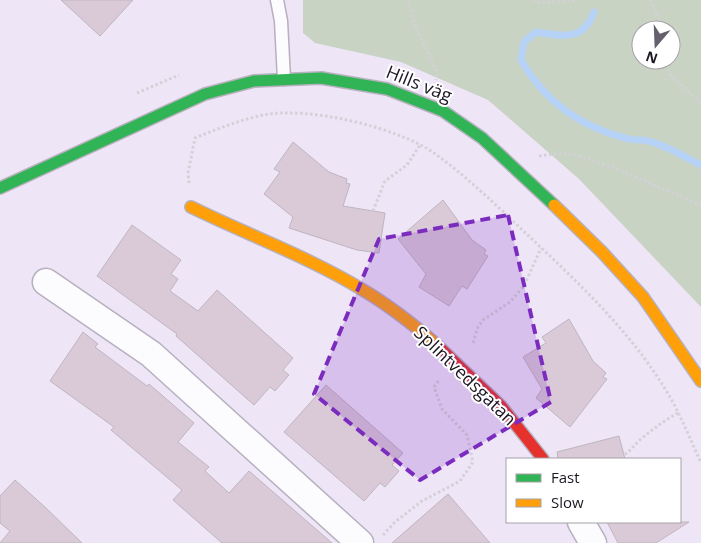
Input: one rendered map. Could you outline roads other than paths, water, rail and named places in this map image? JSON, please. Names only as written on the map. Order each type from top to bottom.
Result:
[{"type":"street","name":"Hills väg","points":[[0,188],[194,96],[253,81],[316,78],[369,83],[410,96],[457,119],[507,160],[643,298],[701,381]]},
{"type":"street","name":"Splintvedsgatan","points":[[191,206],[244,234],[336,275],[388,307],[439,346],[478,384],[525,434],[542,458]]},
{"type":"street","points":[[46,282],[151,354],[360,543]]},
{"type":"street","points":[[582,523],[592,543]]},
{"type":"lane","points":[[277,0],[282,21],[284,79]]},
{"type":"waterway","points":[[594,12],[589,22],[578,33],[555,35],[536,32],[524,42],[521,60],[531,75],[554,101],[596,128],[632,140],[646,140],[662,145],[701,165]]}]
